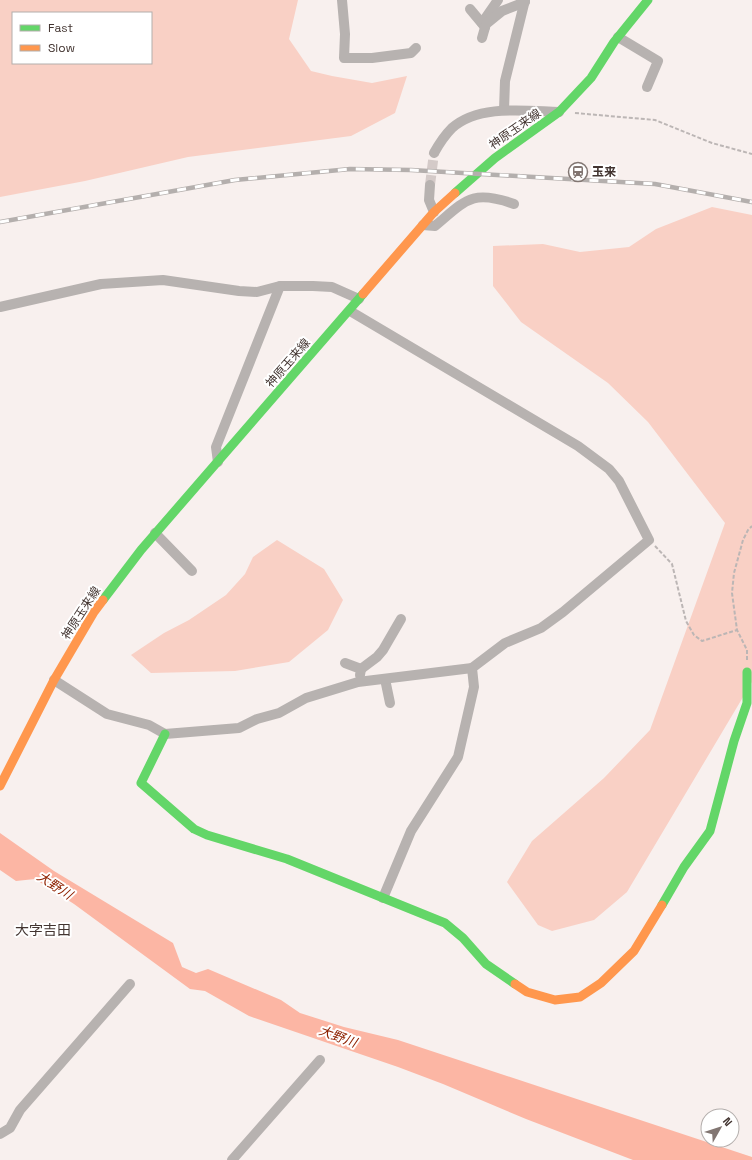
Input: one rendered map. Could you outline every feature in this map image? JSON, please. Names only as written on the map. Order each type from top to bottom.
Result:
[{"type":"main road","name":"神原玉来線","points":[[1,783],[54,680],[94,612],[155,533],[350,311],[434,212],[495,158],[559,112],[591,78],[618,37],[648,0]]},
{"type":"main road","points":[[165,734],[141,783],[194,829],[207,835],[287,859],[445,923],[463,938],[486,964],[528,992],[555,1000],[580,997],[601,983],[634,951],[684,867],[710,831],[734,741],[748,703],[747,672]]},
{"type":"street","points":[[342,0],[345,34],[344,58],[372,58],[411,53],[416,48]]},
{"type":"street","points":[[482,38],[484,25],[498,0]]},
{"type":"street","points":[[484,25],[502,11],[525,1]]},
{"type":"street","points":[[504,110],[505,81],[525,1]]},
{"type":"street","points":[[470,9],[484,25]]},
{"type":"street","points":[[618,37],[658,61],[647,87]]},
{"type":"street","points":[[434,153],[442,140],[453,128],[464,120],[478,115],[504,110],[559,112]]},
{"type":"street","points":[[430,185],[429,200],[434,212]]},
{"type":"street","points":[[423,225],[436,226],[458,206],[471,199],[484,196],[500,199],[514,204]]},
{"type":"street","points":[[0,307],[101,284],[162,280],[239,291],[257,292],[280,286],[332,287],[359,299]]},
{"type":"street","points":[[218,462],[216,447],[280,286]]},
{"type":"street","points":[[54,680],[107,714],[149,725],[165,734],[239,728],[256,720],[279,713],[306,698],[358,682],[472,668],[505,643],[541,628],[649,540],[619,481],[609,469],[578,446],[350,311]]},
{"type":"street","points":[[155,533],[192,571]]},
{"type":"street","points":[[358,682],[361,669],[378,657],[401,619]]},
{"type":"street","points":[[344,663],[361,669]]},
{"type":"street","points":[[383,898],[411,831],[458,757],[474,687],[472,668]]},
{"type":"street","points":[[385,679],[390,704]]},
{"type":"street","points":[[0,1134],[10,1128],[20,1110],[130,984]]},
{"type":"street","points":[[232,1160],[320,1060]]},
{"type":"path","points":[[575,114],[655,120],[712,143],[752,154]]},
{"type":"path","points":[[747,672],[747,650],[738,630],[732,593],[734,573],[743,540],[748,530],[752,526]]},
{"type":"path","points":[[649,540],[672,564],[686,621],[694,635],[702,641],[738,630]]},
{"type":"shaded area","points":[[0,0],[298,0],[289,39],[311,71],[372,83],[407,76],[395,113],[351,136],[188,157],[85,181],[0,197]]},
{"type":"shaded area","points":[[712,207],[752,215],[752,682],[627,892],[594,920],[552,931],[538,925],[507,882],[532,841],[604,778],[650,730],[725,523],[648,422],[608,383],[521,322],[493,286],[493,246],[543,244],[580,252],[629,247],[656,229]]},
{"type":"shaded area","points":[[277,540],[324,569],[343,600],[328,630],[289,662],[235,671],[151,673],[131,655],[164,633],[189,620],[226,595],[245,574],[253,557]]},
{"type":"water","name":"大野川","points":[[0,833],[54,871],[173,943],[182,967],[196,973],[208,969],[281,1000],[300,1013],[344,1027],[398,1040],[700,1140],[700,1148],[725,1148],[752,1157],[752,1160],[633,1160],[526,1119],[398,1067],[249,1016],[205,991],[190,989],[74,904],[35,879],[16,881],[0,870]]},
{"type":"tunnel","points":[[430,185],[434,153]]},
{"type":"railway","points":[[0,222],[235,180],[350,169],[411,170],[655,184],[752,202]]},
{"type":"traffic: fast","points":[[455,193],[495,158],[559,112],[591,78],[614,42],[648,0]]},
{"type":"traffic: fast","points":[[103,600],[141,550],[363,294]]},
{"type":"traffic: fast","points":[[662,905],[684,867],[710,831],[734,741],[747,703],[747,672]]},
{"type":"traffic: fast","points":[[165,734],[141,783],[194,829],[207,835],[287,859],[445,923],[463,938],[486,964],[515,984]]},
{"type":"traffic: slow","points":[[363,294],[434,212],[455,193]]},
{"type":"traffic: slow","points":[[0,786],[54,680],[94,612],[103,600]]},
{"type":"traffic: slow","points":[[515,984],[527,992],[555,1000],[580,997],[601,983],[634,951],[662,905]]},
{"type":"place","name":"玉来","points":[[578,172]]},
{"type":"district","name":"大字吉田","points":[[43,930]]}]
